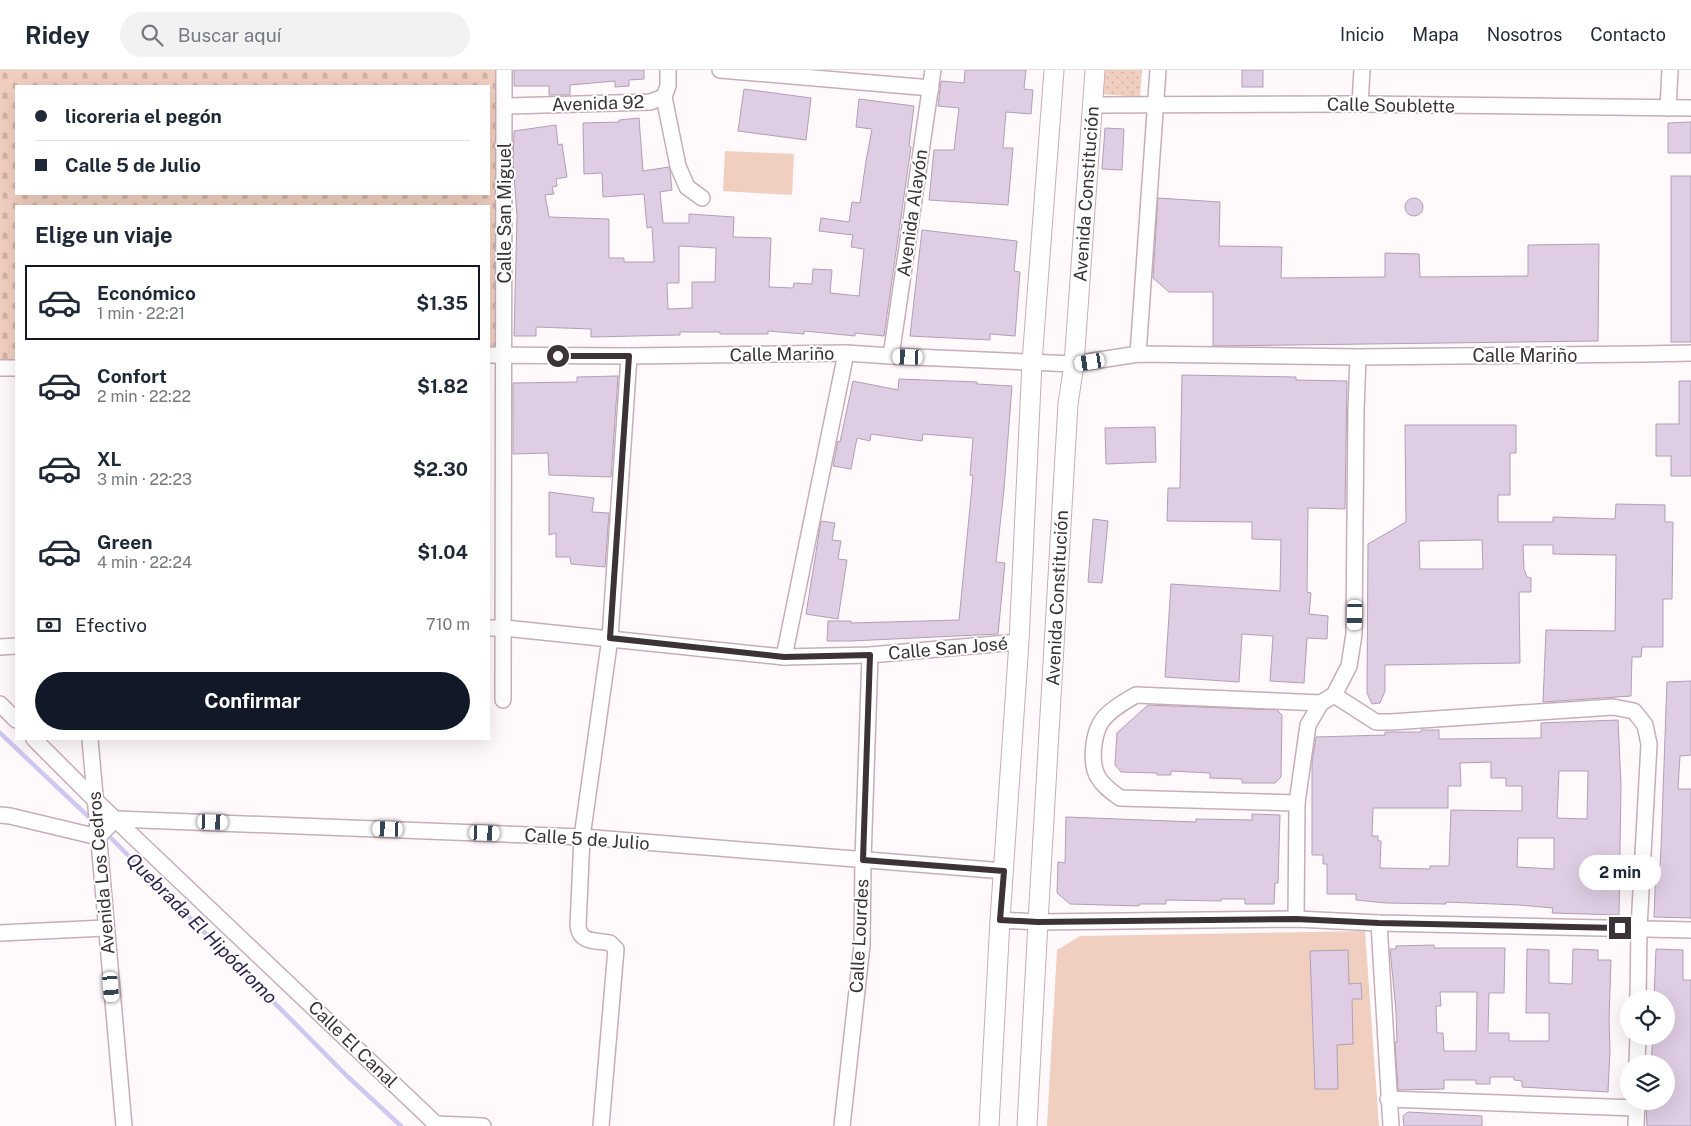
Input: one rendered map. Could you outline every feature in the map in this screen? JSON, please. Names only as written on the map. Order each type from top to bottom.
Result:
[{"type":"street","name":"Calle San Miguel","points":[[503,700],[504,70]]},
{"type":"street","name":"Avenida 92","points":[[504,106],[650,102],[664,96],[668,86],[668,70]]},
{"type":"street","points":[[720,70],[931,88]]},
{"type":"street","name":"Avenida Alayón","points":[[891,356],[933,70]]},
{"type":"street","name":"Avenida Constitución","points":[[989,1126],[1000,920],[1019,642],[1032,362],[1054,70]]},
{"type":"street","name":"Avenida Constitución","points":[[1028,1126],[1068,404],[1074,364],[1095,70]]},
{"type":"street","points":[[1138,354],[1158,70]]},
{"type":"street","points":[[1360,104],[1362,70]]},
{"type":"street","points":[[1668,108],[1670,70]]},
{"type":"street","points":[[664,96],[678,166],[687,187],[702,198]]},
{"type":"street","name":"Calle Soublette","points":[[1092,105],[1360,104],[1691,108]]},
{"type":"street","points":[[784,657],[846,353]]},
{"type":"street","name":"Calle Mariño","points":[[490,356],[846,353],[1074,364],[1138,354],[1358,356],[1691,353]]},
{"type":"street","points":[[601,1126],[616,948],[610,943],[586,940],[578,931],[582,837],[610,638],[629,356]]},
{"type":"street","points":[[1296,919],[1297,803],[1308,725],[1321,703],[1334,695],[1348,666],[1354,634],[1358,356]]},
{"type":"street","points":[[0,368],[15,368]]},
{"type":"street","name":"Calle San José","points":[[490,628],[610,638],[784,657],[870,655],[1019,642]]},
{"type":"street","points":[[0,647],[15,646]]},
{"type":"street","name":"Calle Lourdes","points":[[842,1126],[862,945],[870,655]]},
{"type":"street","points":[[1297,803],[1120,798],[1110,791],[1097,776],[1092,751],[1100,723],[1119,705],[1136,695],[1321,703]]},
{"type":"street","points":[[1334,695],[1376,722],[1613,707],[1634,711],[1646,725],[1649,744],[1639,928],[1638,990]]},
{"type":"street","points":[[0,704],[15,719]]},
{"type":"street","points":[[35,740],[96,806]]},
{"type":"street","name":"Avenida Los Cedros","points":[[90,740],[105,928],[124,1126]]},
{"type":"street","name":"Calle El Canal","points":[[96,806],[116,818],[437,1125]]},
{"type":"street","points":[[0,815],[98,836],[116,818]]},
{"type":"street","name":"Calle 5 de Julio","points":[[116,818],[582,837],[1004,871]]},
{"type":"street","points":[[1000,920],[1038,922],[1296,919],[1379,923],[1691,930]]},
{"type":"street","points":[[1379,923],[1391,1126]]},
{"type":"street","points":[[0,933],[105,928]]},
{"type":"street","points":[[1388,1099],[1620,1105]]},
{"type":"street","points":[[1636,1126],[1637,1110]]},
{"type":"street","points":[[437,1125],[483,1126]]},
{"type":"green space","points":[[0,70],[502,70],[504,355],[490,356],[490,205],[15,205],[15,368],[0,369]]},
{"type":"green space","points":[[1102,70],[1142,70],[1140,97],[1100,94]]},
{"type":"green space","points":[[725,151],[794,154],[792,195],[723,191]]},
{"type":"green space","points":[[1365,931],[1379,1126],[1047,1126],[1057,950],[1080,936]]},
{"type":"building","points":[[514,70],[644,70],[644,79],[629,80],[629,86],[615,87],[615,81],[570,85],[570,95],[549,95],[549,86],[514,86]]},
{"type":"building","points":[[965,70],[1026,70],[1024,89],[1033,90],[1031,114],[1006,112],[1003,148],[1013,148],[1008,205],[929,200],[934,150],[954,150],[959,108],[938,106],[941,81],[964,83]]},
{"type":"building","points":[[1242,70],[1263,70],[1263,87],[1242,87]]},
{"type":"building","points":[[744,89],[811,98],[806,140],[738,131]]},
{"type":"building","points":[[859,99],[914,106],[909,146],[911,147],[884,336],[855,333],[855,336],[804,331],[804,334],[768,331],[768,334],[680,332],[680,335],[591,337],[591,329],[536,327],[536,336],[514,336],[517,216],[513,162],[514,131],[556,125],[558,145],[562,144],[567,177],[556,179],[557,186],[552,187],[554,194],[545,195],[549,217],[609,219],[609,258],[624,258],[624,262],[654,262],[652,227],[647,228],[644,194],[603,197],[602,173],[584,174],[583,123],[619,122],[619,120],[639,118],[643,171],[669,167],[670,170],[672,190],[660,192],[663,223],[689,223],[689,214],[734,217],[733,237],[771,238],[769,287],[793,288],[794,283],[812,284],[813,269],[832,270],[830,293],[859,296],[864,249],[851,247],[853,235],[819,231],[821,218],[849,222],[852,202],[860,203],[872,129],[856,127]],"holes":[[[679,246],[716,248],[715,282],[692,282],[692,308],[668,309],[667,283],[679,283]]]},
{"type":"building","points":[[1691,122],[1691,153],[1668,153],[1668,123]]},
{"type":"building","points":[[1105,128],[1124,129],[1122,170],[1102,169]]},
{"type":"building","points":[[1671,176],[1691,176],[1691,342],[1671,342]]},
{"type":"building","points":[[1158,198],[1220,202],[1219,246],[1282,247],[1281,278],[1385,277],[1385,253],[1419,254],[1420,277],[1528,276],[1528,245],[1599,244],[1598,341],[1213,346],[1213,292],[1169,292],[1153,278]]},
{"type":"building","points":[[1414,198],[1420,201],[1423,207],[1420,213],[1414,216],[1408,213],[1405,207],[1408,201]]},
{"type":"building","points":[[922,230],[1017,241],[1014,271],[1020,272],[1015,336],[990,334],[990,340],[910,336]]},
{"type":"building","points":[[1182,375],[1296,377],[1296,380],[1347,381],[1345,509],[1308,508],[1307,592],[1311,593],[1309,614],[1328,616],[1327,639],[1307,638],[1304,683],[1270,681],[1273,636],[1242,634],[1239,682],[1165,677],[1171,584],[1280,591],[1281,540],[1252,539],[1252,522],[1167,521],[1168,488],[1180,488]]},
{"type":"building","points":[[618,376],[611,477],[549,475],[548,453],[513,454],[513,383],[577,382],[577,377]]},
{"type":"building","points":[[899,379],[977,382],[977,384],[1012,386],[996,562],[1005,563],[998,634],[827,641],[828,621],[851,621],[851,623],[959,620],[973,476],[970,475],[973,438],[923,434],[922,441],[871,434],[870,441],[857,438],[851,469],[833,466],[853,381],[898,390]]},
{"type":"building","points":[[1679,381],[1691,381],[1691,476],[1671,476],[1671,456],[1656,456],[1656,424],[1679,424]]},
{"type":"building","points":[[1405,425],[1516,425],[1516,453],[1510,453],[1510,495],[1498,495],[1498,522],[1553,522],[1553,517],[1615,519],[1616,504],[1665,505],[1665,522],[1673,522],[1672,599],[1663,599],[1663,647],[1642,647],[1641,657],[1632,657],[1631,696],[1543,702],[1546,630],[1615,631],[1616,555],[1553,554],[1553,545],[1523,545],[1524,569],[1527,577],[1531,578],[1531,592],[1519,592],[1520,663],[1385,665],[1385,691],[1380,703],[1372,704],[1367,693],[1368,544],[1406,522]],"holes":[[[1482,540],[1483,569],[1420,569],[1419,541]]]},
{"type":"building","points":[[1155,427],[1156,462],[1106,464],[1105,428]]},
{"type":"building","points":[[549,492],[594,498],[592,512],[609,513],[605,567],[571,564],[570,557],[556,557],[556,533],[549,535]]},
{"type":"building","points":[[1093,519],[1108,521],[1102,583],[1088,582]]},
{"type":"building","points":[[821,521],[835,523],[832,540],[841,541],[838,559],[847,560],[838,619],[806,614]]},
{"type":"building","points":[[1691,681],[1691,755],[1680,756],[1678,789],[1691,789],[1691,918],[1654,917],[1656,866],[1660,866],[1661,849],[1667,682]]},
{"type":"building","points":[[1148,705],[1277,710],[1282,715],[1281,777],[1275,783],[1242,783],[1242,779],[1210,778],[1210,773],[1171,771],[1171,775],[1157,775],[1157,773],[1121,772],[1115,765],[1117,733]]},
{"type":"building","points":[[1618,720],[1621,785],[1619,915],[1552,913],[1553,908],[1519,905],[1446,902],[1446,904],[1386,903],[1356,900],[1356,894],[1327,894],[1327,864],[1323,864],[1323,855],[1312,855],[1312,763],[1316,737],[1385,735],[1385,732],[1439,730],[1439,739],[1541,738],[1541,723]],"holes":[[[1491,762],[1491,778],[1506,778],[1506,786],[1522,786],[1522,811],[1451,810],[1449,866],[1430,866],[1430,869],[1380,868],[1381,841],[1378,841],[1378,836],[1372,836],[1373,808],[1448,808],[1448,786],[1461,786],[1460,763]],[[1559,771],[1588,771],[1587,819],[1557,818]],[[1518,838],[1554,838],[1554,869],[1517,867]]]},
{"type":"building","points":[[1252,814],[1280,815],[1278,883],[1275,883],[1274,904],[1245,904],[1245,899],[1221,899],[1221,901],[1166,900],[1166,904],[1139,904],[1139,906],[1070,904],[1057,893],[1058,862],[1065,863],[1066,817],[1196,822],[1196,819],[1252,820]]},
{"type":"building","points":[[1434,945],[1434,948],[1505,948],[1504,993],[1489,993],[1488,1033],[1509,1033],[1509,1041],[1549,1041],[1549,1013],[1526,1013],[1527,949],[1549,950],[1549,983],[1572,984],[1573,949],[1598,950],[1598,960],[1611,960],[1608,1092],[1522,1087],[1522,1081],[1514,1080],[1514,1077],[1490,1077],[1490,1084],[1476,1084],[1476,1080],[1444,1080],[1444,1089],[1398,1090],[1395,1042],[1397,1042],[1396,1011],[1390,949],[1396,949],[1396,946]],"holes":[[[1440,992],[1477,992],[1476,1051],[1444,1051],[1443,1033],[1437,1033],[1436,1006],[1441,1006]]]},
{"type":"building","points":[[1656,949],[1683,950],[1683,980],[1691,980],[1691,1126],[1647,1126],[1646,1110],[1675,1110],[1675,1055],[1652,1055],[1652,1045],[1675,1045],[1675,990],[1654,990]]},
{"type":"building","points":[[1348,950],[1349,984],[1361,983],[1362,999],[1352,999],[1353,1044],[1337,1045],[1338,1089],[1315,1089],[1310,951]]},
{"type":"building","points":[[1408,1112],[1482,1116],[1482,1126],[1404,1126],[1403,1116]]},
{"type":"waterway","name":"Quebrada El Hipódromo","points":[[0,733],[93,821]]},
{"type":"waterway","name":"Quebrada El Hipódromo","points":[[106,833],[347,1076],[401,1126]]},
{"type":"route","points":[[558,356],[629,356],[610,638],[784,657],[870,655],[863,860],[1004,871],[1000,920],[1038,922],[1296,919],[1379,923],[1620,928]]}]
